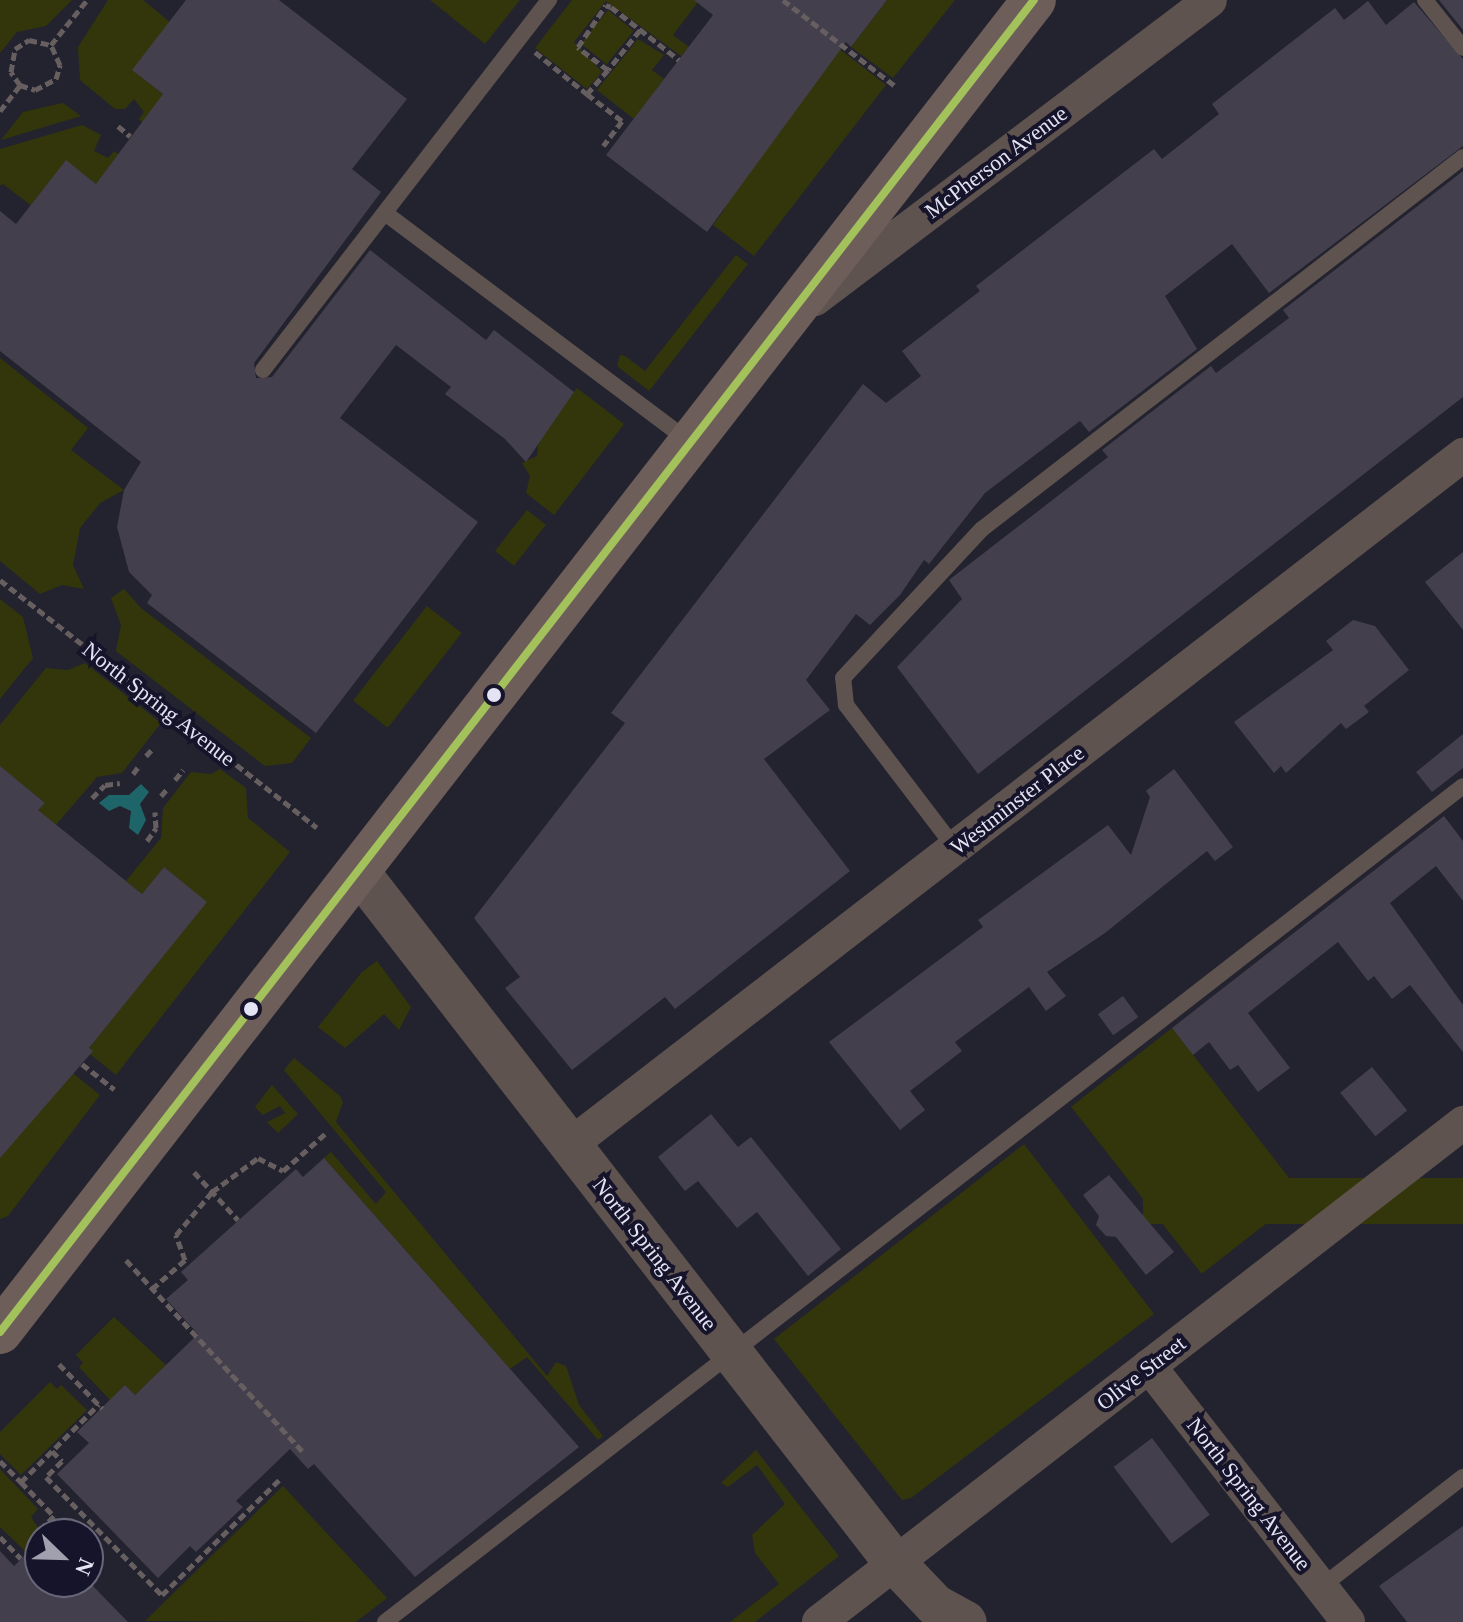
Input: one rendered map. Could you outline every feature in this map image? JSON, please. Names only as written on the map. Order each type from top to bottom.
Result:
[{"type":"main road","points":[[0,1332],[1034,0]]},
{"type":"street","name":"McPherson Avenue","points":[[783,324],[1210,0]]},
{"type":"street","name":"Westminster Place","points":[[570,1145],[1463,455]]},
{"type":"street","name":"North Spring Avenue","points":[[358,871],[895,1563],[935,1605],[966,1622]]},
{"type":"street","name":"Olive Street","points":[[819,1622],[1463,1123]]},
{"type":"street","name":"North Spring Avenue","points":[[1149,1366],[1348,1622]]},
{"type":"lane","points":[[263,370],[549,0]]},
{"type":"lane","points":[[1425,0],[1463,48]]},
{"type":"lane","points":[[955,848],[846,705],[843,678],[982,529],[1463,157]]},
{"type":"lane","points":[[385,213],[691,443]]},
{"type":"lane","points":[[385,1622],[1463,786]]},
{"type":"lane","points":[[1321,1587],[1463,1477]]},
{"type":"path","points":[[51,45],[87,0]]},
{"type":"path","points":[[783,0],[895,86]]},
{"type":"path","points":[[608,70],[578,47],[606,5],[679,60]]},
{"type":"path","points":[[587,94],[640,30]]},
{"type":"path","points":[[37,39],[51,45],[60,65],[56,79],[35,90],[20,85],[11,72],[15,49],[37,39]]},
{"type":"path","points":[[519,39],[622,121],[603,146]]},
{"type":"path","points":[[1,106],[20,85]]},
{"type":"path","points":[[118,126],[130,136]]},
{"type":"path","name":"North Spring Avenue","points":[[0,580],[317,828]]},
{"type":"path","points":[[146,756],[154,747]]},
{"type":"path","points":[[133,774],[138,767]]},
{"type":"path","points":[[175,780],[183,770]]},
{"type":"path","points":[[92,798],[105,785],[120,783]]},
{"type":"path","points":[[161,796],[167,789]]},
{"type":"path","points":[[147,841],[156,828],[155,812]]},
{"type":"path","points":[[82,1064],[114,1089]]},
{"type":"path","points":[[152,1289],[185,1260],[185,1251],[176,1240],[178,1228],[212,1192],[258,1158],[283,1171],[325,1134]]},
{"type":"path","points":[[194,1172],[238,1220]]},
{"type":"path","points":[[126,1260],[302,1451]]},
{"type":"path","points":[[21,1482],[100,1406],[59,1364]]},
{"type":"path","points":[[52,1451],[62,1461],[46,1477],[162,1595],[281,1478]]},
{"type":"path","points":[[0,1461],[54,1516],[52,1518]]},
{"type":"path","points":[[0,1537],[21,1559]]},
{"type":"shaded area","points":[[0,0],[72,0],[46,26],[17,32],[0,53]]},
{"type":"shaded area","points":[[108,0],[143,0],[171,23],[133,70],[171,101],[149,129],[139,119],[144,112],[134,99],[125,109],[115,109],[80,80],[78,47]]},
{"type":"shaded area","points":[[430,0],[520,0],[485,44]]},
{"type":"shaded area","points":[[572,0],[712,0],[698,2],[673,35],[689,47],[681,56],[606,1],[574,42],[602,72],[587,89],[535,48]]},
{"type":"shaded area","points":[[776,0],[886,85],[754,256],[713,225],[724,210]]},
{"type":"shaded area","points":[[887,0],[955,0],[893,78],[851,47]]},
{"type":"shaded area","points":[[608,10],[634,31],[607,64],[581,43]]},
{"type":"shaded area","points":[[638,39],[664,55],[652,70],[664,79],[634,119],[597,90]]},
{"type":"shaded area","points":[[63,103],[81,116],[1,140],[23,112]]},
{"type":"shaded area","points":[[82,125],[101,135],[94,151],[108,158],[114,151],[126,159],[103,189],[66,161],[34,201],[88,249],[3,184],[0,186],[0,149]]},
{"type":"shaded area","points":[[736,255],[748,264],[649,391],[617,366],[620,355],[645,371]]},
{"type":"shaded area","points":[[0,358],[88,428],[71,450],[124,490],[100,503],[80,528],[73,565],[84,589],[62,585],[40,594],[0,561]]},
{"type":"shaded area","points":[[577,388],[624,424],[554,515],[526,493],[530,476],[522,463],[537,456],[539,438]]},
{"type":"shaded area","points":[[527,510],[546,525],[514,566],[495,551]]},
{"type":"shaded area","points":[[124,589],[141,608],[311,738],[292,763],[265,766],[116,651],[121,625],[111,598]]},
{"type":"shaded area","points":[[0,599],[23,617],[33,658],[0,699]]},
{"type":"shaded area","points":[[427,606],[462,633],[388,728],[353,701]]},
{"type":"shaded area","points":[[85,663],[161,723],[122,773],[97,777],[56,825],[38,810],[44,802],[5,771],[0,776],[0,725],[46,668],[68,670]]},
{"type":"shaded area","points":[[220,769],[246,788],[248,818],[290,852],[116,1075],[90,1054],[89,1048],[206,902],[164,867],[142,894],[126,881],[161,838],[163,808],[191,772],[211,774]]},
{"type":"shaded area","points":[[141,784],[149,792],[140,804],[146,820],[138,835],[129,828],[131,811],[120,806],[109,811],[99,803],[109,795],[129,795]]},
{"type":"shaded area","points":[[377,961],[411,1007],[399,1030],[384,1014],[345,1048],[318,1027],[362,972]]},
{"type":"shaded area","points":[[1172,1028],[1303,1195],[1202,1274],[1071,1107]]},
{"type":"shaded area","points":[[294,1058],[340,1096],[343,1102],[336,1122],[547,1376],[556,1362],[566,1366],[579,1405],[603,1436],[598,1440],[527,1357],[510,1369],[324,1158],[331,1152],[376,1204],[386,1192],[284,1070]]},
{"type":"shaded area","points":[[74,1074],[100,1095],[8,1216],[0,1219],[0,1155],[67,1075]]},
{"type":"shaded area","points":[[272,1085],[298,1114],[278,1133],[267,1122],[285,1113],[280,1106],[263,1115],[255,1107]]},
{"type":"shaded area","points":[[1024,1144],[1154,1314],[911,1498],[902,1500],[774,1339]]},
{"type":"shaded area","points":[[1143,1178],[1463,1178],[1463,1224],[1143,1224]]},
{"type":"shaded area","points":[[114,1317],[166,1365],[135,1395],[125,1385],[110,1400],[79,1367],[83,1363],[76,1355]]},
{"type":"shaded area","points":[[50,1382],[57,1389],[61,1385],[87,1410],[21,1475],[0,1454],[0,1432]]},
{"type":"shaded area","points":[[756,1450],[839,1556],[755,1622],[730,1622],[779,1584],[755,1553],[752,1535],[785,1504],[757,1465],[728,1487],[721,1483]]},
{"type":"shaded area","points":[[0,1469],[38,1509],[32,1518],[24,1518],[24,1550],[0,1527]]},
{"type":"shaded area","points":[[283,1486],[387,1598],[356,1622],[145,1621]]},
{"type":"building","points":[[186,0],[279,0],[407,99],[352,169],[381,192],[254,363],[256,378],[272,377],[370,250],[486,340],[494,330],[574,392],[526,462],[505,439],[445,394],[451,387],[396,345],[340,418],[478,522],[316,733],[147,603],[152,595],[129,572],[117,527],[124,490],[141,462],[0,351],[0,211],[16,224],[66,160],[96,184],[163,94],[132,70]]},
{"type":"building","points":[[694,0],[887,0],[851,47],[846,42],[707,232],[606,155],[713,15]]},
{"type":"building","points":[[1439,0],[1463,0],[1463,30]]},
{"type":"building","points":[[1368,1],[1386,25],[1414,2],[1463,59],[1463,146],[1269,293],[1232,244],[1165,296],[1197,349],[1089,432],[1080,421],[985,493],[929,564],[924,560],[900,595],[870,625],[856,614],[806,680],[830,710],[764,759],[850,871],[675,1009],[665,997],[572,1070],[505,988],[520,977],[474,918],[625,723],[611,713],[863,384],[886,403],[921,376],[902,351],[980,291],[976,286],[1154,149],[1162,159],[1219,114],[1212,104],[1335,8],[1344,20]]},
{"type":"building","points":[[1463,171],[1463,397],[978,774],[897,667],[962,599],[949,580],[1108,457],[1102,450],[1211,366],[1216,373],[1289,318],[1283,310]]},
{"type":"building","points":[[1463,552],[1463,630],[1425,582]]},
{"type":"building","points":[[1353,620],[1375,626],[1409,670],[1364,706],[1369,712],[1346,729],[1341,723],[1286,773],[1281,766],[1274,773],[1234,722],[1333,650],[1326,641]]},
{"type":"building","points":[[1463,734],[1463,768],[1432,792],[1416,772]]},
{"type":"building","points":[[0,766],[45,803],[38,810],[142,894],[164,867],[207,902],[89,1048],[93,1051],[0,1158]]},
{"type":"building","points":[[1174,769],[1233,847],[1215,861],[1207,851],[1105,933],[1047,972],[1066,996],[1046,1011],[1029,987],[955,1042],[962,1051],[910,1091],[925,1110],[900,1130],[829,1042],[983,927],[978,920],[1108,825],[1131,855],[1150,797],[1146,791]]},
{"type":"building","points":[[1444,816],[1463,841],[1463,901],[1436,866],[1390,903],[1463,1005],[1463,1052],[1410,985],[1392,999],[1374,976],[1368,981],[1338,942],[1248,1013],[1290,1068],[1258,1092],[1238,1065],[1230,1070],[1209,1042],[1193,1055],[1172,1028]]},
{"type":"building","points":[[1123,996],[1138,1017],[1113,1035],[1098,1014]]},
{"type":"building","points":[[1372,1067],[1407,1111],[1375,1136],[1340,1093]]},
{"type":"building","points":[[711,1114],[738,1147],[751,1137],[841,1249],[808,1276],[757,1212],[737,1228],[698,1181],[685,1191],[658,1157]]},
{"type":"building","points":[[324,1158],[579,1447],[415,1577],[314,1464],[308,1469],[290,1449],[236,1501],[243,1507],[196,1552],[190,1546],[158,1578],[104,1522],[104,1518],[100,1518],[57,1474],[89,1443],[77,1432],[125,1385],[135,1395],[198,1334],[166,1299],[188,1280],[181,1272],[296,1169],[303,1177]]},
{"type":"building","points":[[1109,1175],[1174,1252],[1146,1275],[1116,1237],[1106,1236],[1096,1225],[1099,1216],[1083,1195]]},
{"type":"building","points":[[1152,1438],[1210,1515],[1171,1544],[1114,1467]]},
{"type":"building","points":[[1463,1526],[1463,1622],[1407,1622],[1379,1586]]},
{"type":"building","points":[[0,1551],[14,1566],[24,1556],[24,1598],[104,1597],[128,1622],[0,1622]]},
{"type":"transit line","points":[[0,1332],[1034,0]]}]
